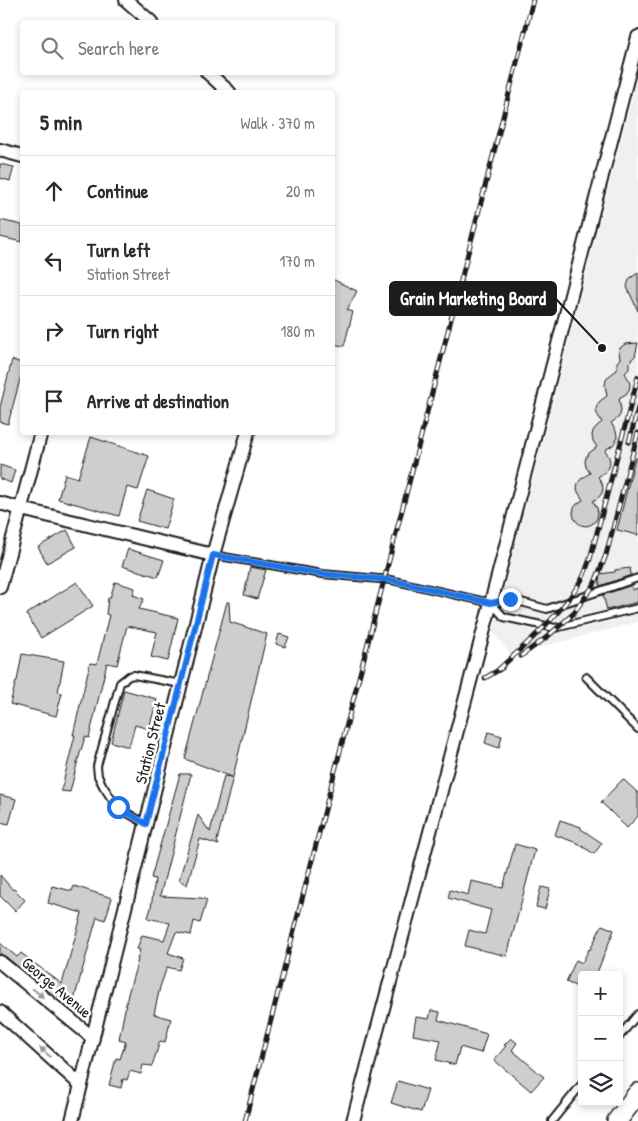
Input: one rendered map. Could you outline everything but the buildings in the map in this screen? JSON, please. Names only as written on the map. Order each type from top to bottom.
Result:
[{"type":"main road","points":[[617,1121],[638,1093]]},
{"type":"street","points":[[126,0],[149,20]]},
{"type":"street","points":[[353,1121],[491,603],[638,37]]},
{"type":"street","points":[[209,75],[227,90]]},
{"type":"street","points":[[0,150],[20,155]]},
{"type":"street","points":[[0,587],[39,435]]},
{"type":"street","name":"Station Street","points":[[72,1121],[213,555],[247,435]]},
{"type":"street","points":[[0,503],[213,555]]},
{"type":"street","name":"George Avenue","points":[[0,962],[93,1038]]},
{"type":"street","points":[[0,1012],[81,1085]]},
{"type":"lane","points":[[213,555],[322,574],[391,580],[491,603],[510,599],[547,609],[638,578]]},
{"type":"lane","points":[[491,603],[504,617],[555,628],[638,608]]},
{"type":"lane","points":[[146,824],[118,807],[103,786],[98,776],[97,766],[120,683],[128,676],[134,675],[181,684]]},
{"type":"lane","points":[[586,677],[638,729]]},
{"type":"lane","points":[[623,1032],[638,1014]]},
{"type":"lane","points":[[552,1121],[578,1089]]},
{"type":"shaded area","points":[[638,75],[638,622],[511,655],[493,632]]},
{"type":"railway","points":[[245,1121],[533,0]]},
{"type":"railway","points":[[498,670],[553,617],[573,594],[582,578],[590,559],[638,377]]},
{"type":"railway","points":[[629,442],[638,408]]},
{"type":"railway","points":[[521,656],[572,615],[594,585],[606,555],[638,433]]},
{"type":"railway","points":[[485,678],[502,668]]},
{"type":"place","name":"Grain Marketing Board","points":[[602,348]]},
{"type":"route","points":[[118,807],[146,824],[213,555],[322,574],[391,580],[491,603],[510,599]]}]
